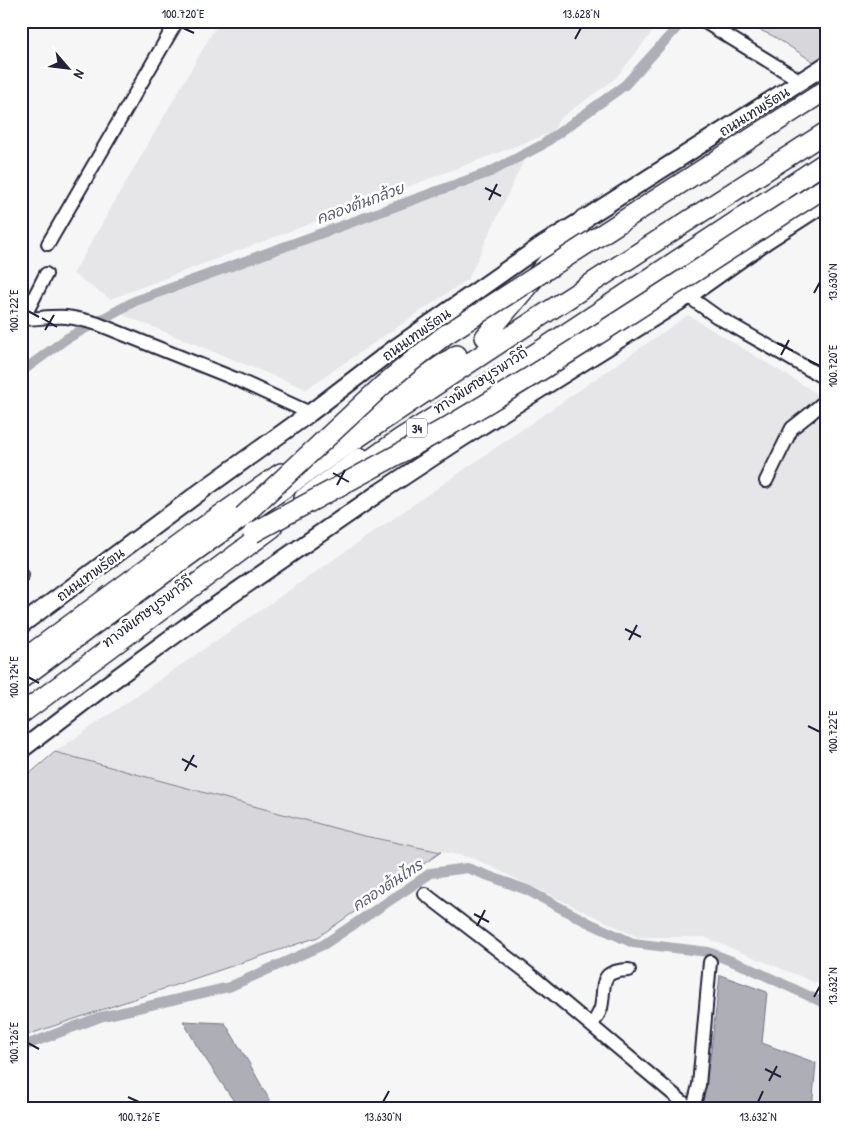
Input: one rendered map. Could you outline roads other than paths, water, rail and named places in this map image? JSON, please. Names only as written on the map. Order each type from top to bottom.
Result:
[{"type":"highway","points":[[243,516],[407,364],[445,335],[826,90]]},
{"type":"highway","name":"ถนนเทพรัตน","points":[[21,661],[196,532],[379,406],[826,121]]},
{"type":"highway","name":"ทางพิเศษบูรพาวิถี","points":[[21,679],[243,516],[362,435],[487,351],[826,132]]},
{"type":"highway","name":"ทางพิเศษบูรพาวิถี","points":[[21,704],[253,533],[375,449],[596,303],[826,156]]},
{"type":"highway","name":"34","points":[[21,714],[256,539],[401,438],[544,348],[826,162]]},
{"type":"highway","points":[[253,533],[447,427],[622,318],[826,187]]},
{"type":"highway","points":[[485,337],[584,220]]},
{"type":"main road","name":"ถนนเทพรัตน","points":[[21,625],[310,413],[391,351],[542,245],[826,65]]},
{"type":"main road","name":"34","points":[[21,750],[198,618],[372,497],[688,296],[767,240],[826,202]]},
{"type":"street","points":[[48,244],[177,21]]},
{"type":"street","points":[[703,21],[801,80]]},
{"type":"street","points":[[24,321],[46,274]]},
{"type":"street","points":[[688,296],[716,316],[826,379]]},
{"type":"street","points":[[24,321],[67,317],[98,324],[238,380],[310,413]]},
{"type":"street","points":[[766,481],[792,428],[826,400]]},
{"type":"street","points":[[425,894],[537,980],[692,1109],[699,1085],[710,962]]},
{"type":"street","points":[[592,1025],[600,1009],[604,983],[608,975],[617,971],[630,970]]},
{"type":"waterway","name":"คลองต้นกล้วย","points":[[21,372],[66,339],[135,301],[490,172],[542,145],[625,85],[683,21]]},
{"type":"waterway","name":"คลองต้นไทร","points":[[21,1047],[100,1017],[229,987],[323,945],[431,873],[467,868],[527,890],[587,922],[633,943],[708,952],[747,967],[826,1004]]}]
